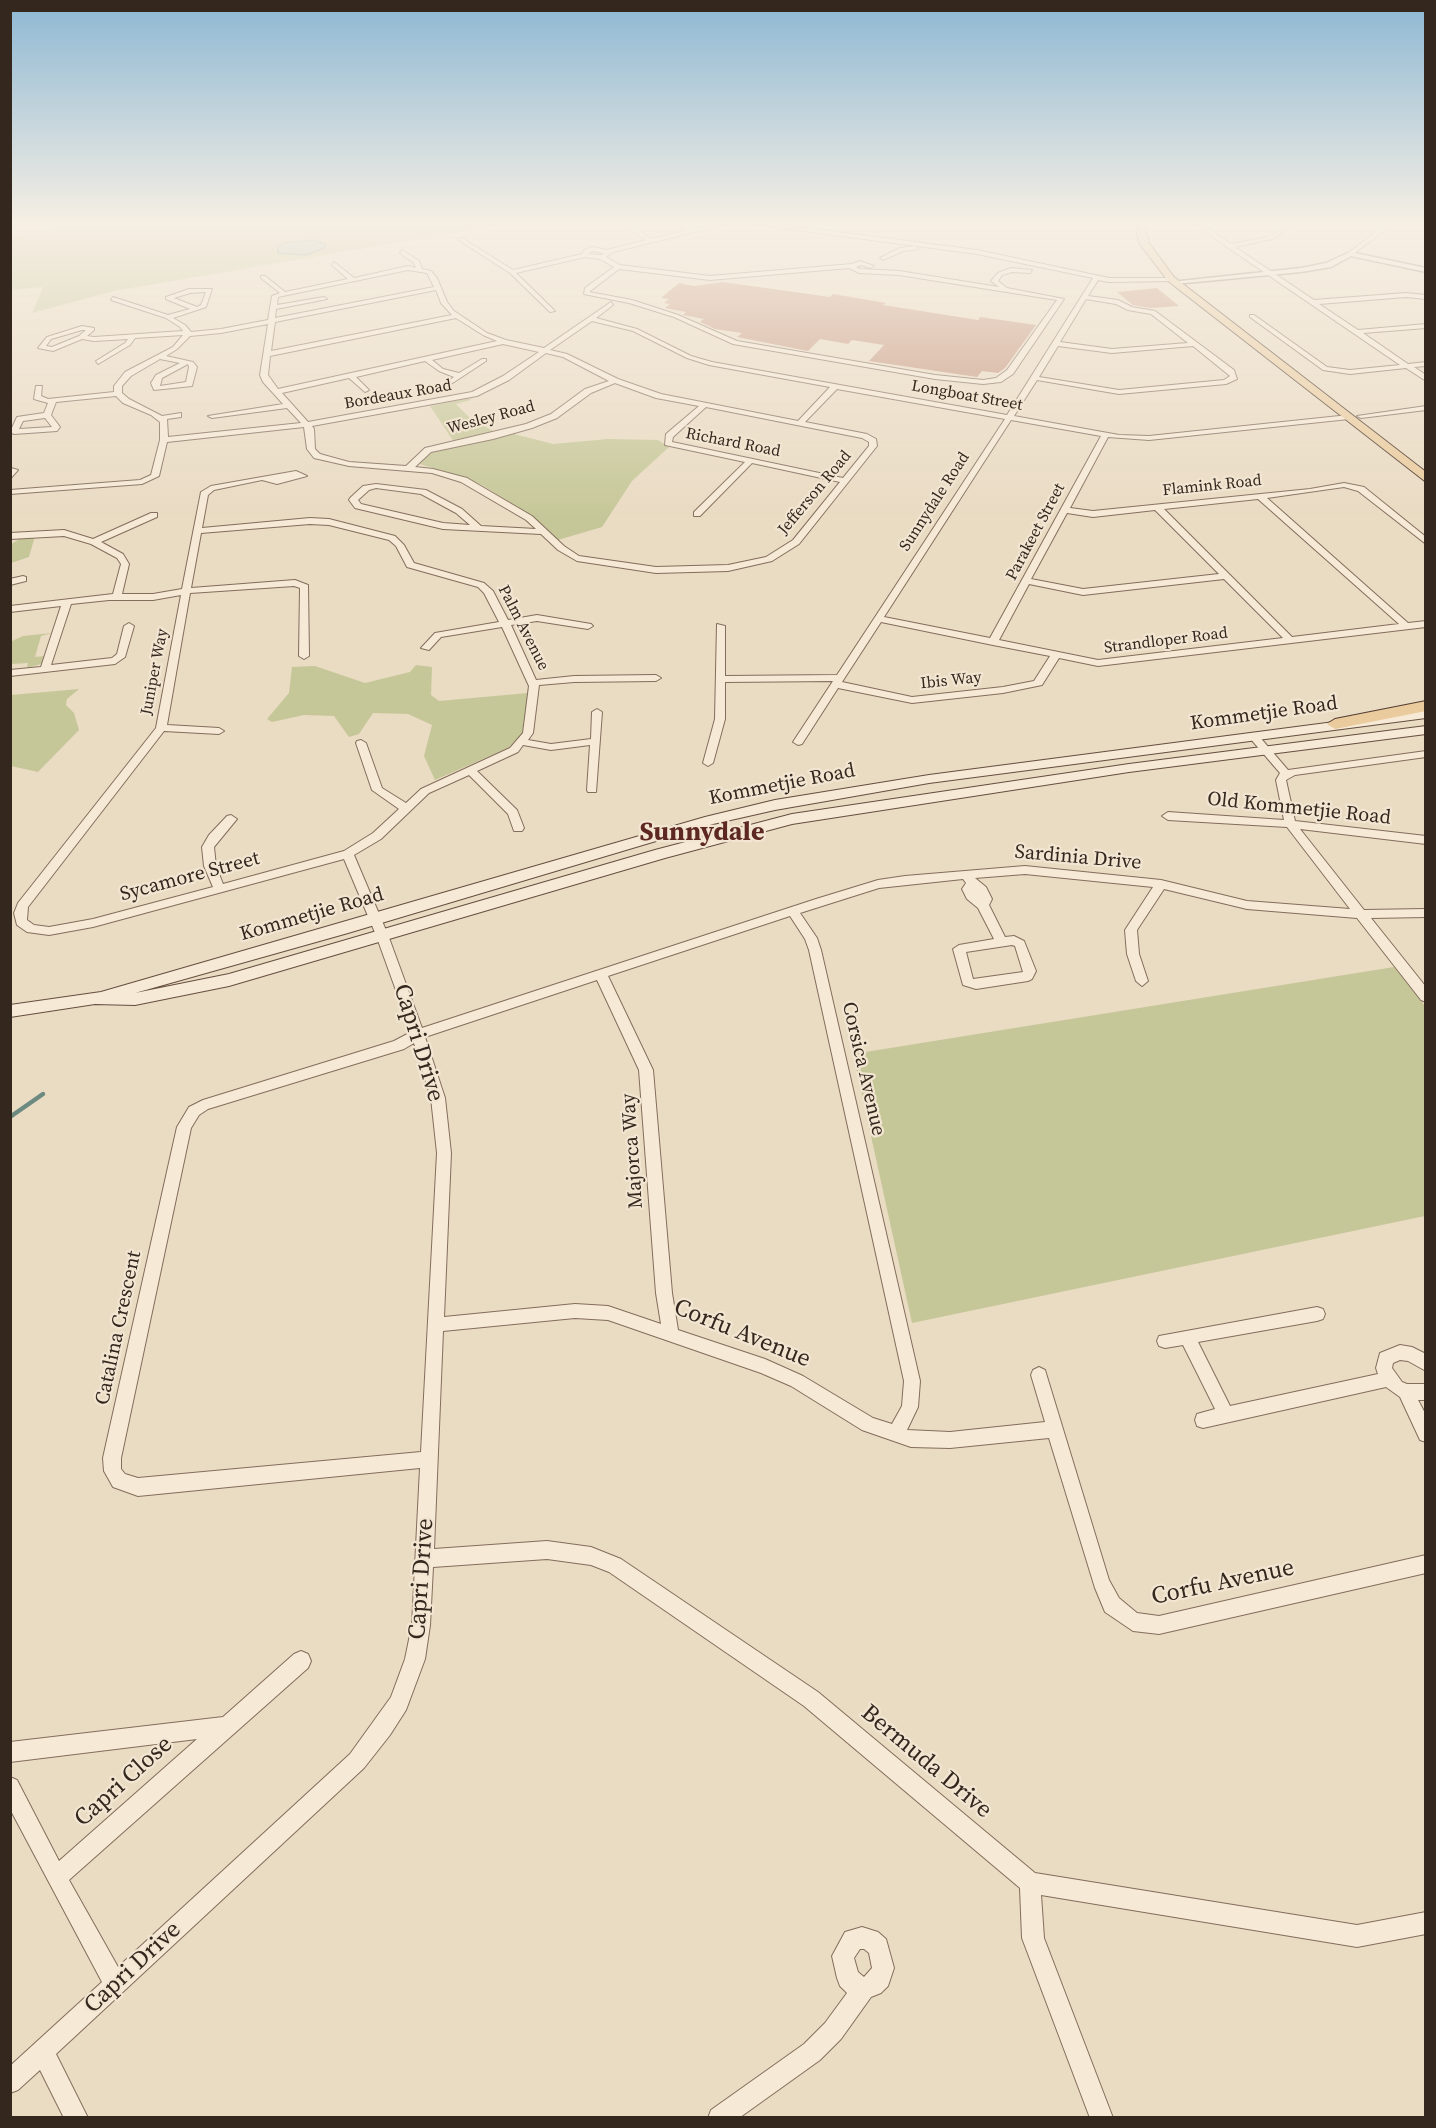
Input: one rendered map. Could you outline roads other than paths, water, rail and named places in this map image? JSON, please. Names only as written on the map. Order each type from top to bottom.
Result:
[{"type":"main road","points":[[1229,320],[1425,478]]},
{"type":"main road","points":[[1233,320],[1425,464]]},
{"type":"main road","points":[[1335,724],[1425,706]]},
{"type":"main road","name":"Kommetjie Road","points":[[10,1011],[95,998],[375,919],[710,820],[776,805],[929,779],[1425,714]]},
{"type":"main road","name":"Kommetjie Road","points":[[95,998],[135,999],[229,980],[750,828],[792,819],[888,802],[1425,730]]},
{"type":"street","points":[[174,320],[183,326],[188,334]]},
{"type":"street","points":[[81,337],[92,329],[82,328],[49,338],[44,340],[41,348],[50,350],[81,337],[94,339],[188,334],[222,331],[271,320]]},
{"type":"street","points":[[272,320],[264,375],[306,424]]},
{"type":"street","points":[[268,354],[435,320]]},
{"type":"street","points":[[464,320],[504,342]]},
{"type":"street","name":"Bordeaux Road","points":[[164,440],[306,424],[428,405],[474,394],[496,384],[587,320]]},
{"type":"street","name":"Longboat Street","points":[[600,320],[625,326],[688,357],[711,364],[1105,435],[1149,438],[1349,417]]},
{"type":"street","points":[[685,320],[735,343],[935,377],[992,382],[1010,372],[1046,320]]},
{"type":"street","name":"Sunnydale Road","points":[[798,742],[1071,320]]},
{"type":"street","points":[[1035,378],[1124,392],[1226,382],[1234,378],[1231,372],[1164,320]]},
{"type":"street","points":[[1258,320],[1325,369],[1342,372],[1425,364]]},
{"type":"street","points":[[1340,320],[1425,379]]},
{"type":"street","points":[[1357,332],[1425,326]]},
{"type":"street","points":[[118,394],[118,386],[124,377],[175,348],[188,334]]},
{"type":"street","points":[[98,362],[123,348],[132,337]]},
{"type":"street","points":[[277,392],[504,342]]},
{"type":"street","name":"Jefferson Road","points":[[306,424],[310,429],[312,452],[321,458],[349,464],[441,472],[478,486],[529,518],[571,556],[601,564],[651,570],[736,567],[769,559],[788,549],[873,446],[873,441],[864,436],[659,396],[615,381],[574,358],[504,342]]},
{"type":"street","points":[[1056,344],[1113,351],[1196,344]]},
{"type":"street","points":[[160,357],[187,362],[193,367],[190,383],[157,388],[155,383],[159,377],[187,362]]},
{"type":"street","points":[[426,359],[445,372],[460,376]]},
{"type":"street","points":[[451,382],[484,360]]},
{"type":"street","points":[[350,375],[365,390]]},
{"type":"street","name":"Wesley Road","points":[[409,468],[420,454],[432,448],[504,434],[554,416],[588,391],[615,381]]},
{"type":"street","points":[[799,424],[835,386]]},
{"type":"street","points":[[39,388],[38,398],[53,400],[118,394],[130,404],[162,418],[178,415]]},
{"type":"street","points":[[47,415],[53,400]]},
{"type":"street","points":[[212,416],[290,405]]},
{"type":"street","name":"Richard Road","points":[[703,406],[669,436],[667,442],[676,447],[845,481]]},
{"type":"street","points":[[1361,416],[1425,408]]},
{"type":"street","points":[[47,415],[56,427],[53,430],[21,433],[14,431],[20,419],[47,415]]},
{"type":"street","points":[[554,416],[567,420]]},
{"type":"street","points":[[10,492],[145,482],[155,476],[164,440],[162,418]]},
{"type":"street","name":"Parakeet Street","points":[[993,642],[1105,435]]},
{"type":"street","points":[[697,514],[749,462]]},
{"type":"street","name":"Juniper Way","points":[[41,931],[31,929],[21,922],[22,906],[161,728],[206,492],[216,487],[262,478]]},
{"type":"street","name":"Flamink Road","points":[[1065,510],[1093,514],[1260,496],[1341,484],[1361,489],[1425,542]]},
{"type":"street","points":[[479,528],[459,511],[423,492],[376,486],[366,488],[353,500],[353,503],[358,506],[443,526],[545,532]]},
{"type":"street","points":[[1260,496],[1407,627]]},
{"type":"street","points":[[1157,507],[1291,641]]},
{"type":"street","points":[[94,542],[154,515]]},
{"type":"street","name":"Palm Avenue","points":[[198,531],[315,521],[388,537],[398,542],[410,565],[485,588],[505,623],[535,692],[531,720],[523,742]]},
{"type":"street","points":[[10,536],[64,533],[94,542],[120,556],[126,564],[117,597]]},
{"type":"street","points":[[1027,581],[1083,592],[1227,576]]},
{"type":"street","points":[[10,582],[23,579]]},
{"type":"street","points":[[10,609],[67,601],[153,597],[187,591],[280,583],[302,585],[305,587],[304,656]]},
{"type":"street","points":[[45,669],[67,601]]},
{"type":"street","points":[[426,648],[438,635],[505,623],[544,618],[588,626]]},
{"type":"street","name":"Strandloper Road","points":[[877,618],[1055,656],[1106,663],[1425,624]]},
{"type":"street","points":[[10,673],[115,660],[122,655],[129,626]]},
{"type":"street","points":[[708,763],[720,720],[722,679],[720,626]]},
{"type":"street","name":"Ibis Way","points":[[722,679],[837,681],[915,700],[1003,690],[1038,683],[1055,656]]},
{"type":"street","points":[[532,683],[574,679],[656,678]]},
{"type":"street","points":[[592,790],[597,712]]},
{"type":"street","points":[[161,728],[219,731]]},
{"type":"street","points":[[1254,737],[1286,774]]},
{"type":"street","points":[[375,919],[348,854],[372,841],[406,808],[433,787],[514,750],[523,742],[551,747],[596,741]]},
{"type":"street","points":[[361,743],[377,790],[406,808]]},
{"type":"street","points":[[1425,754],[1286,774],[1281,778],[1290,824],[1425,997]]},
{"type":"street","points":[[470,770],[513,813],[518,828]]},
{"type":"street","name":"Old Kommetjie Road","points":[[1168,816],[1290,824],[1425,840]]},
{"type":"street","points":[[220,890],[210,866],[208,847],[213,838],[231,819]]},
{"type":"street","name":"Sycamore Street","points":[[41,931],[93,923],[348,854]]},
{"type":"street","name":"Sardinia Drive","points":[[794,913],[878,884],[969,878],[1025,870],[1161,884],[1247,905],[1360,914],[1425,913]]},
{"type":"street","points":[[969,878],[968,889],[973,899],[983,904],[1001,941]]},
{"type":"street","points":[[1142,981],[1133,954],[1131,930],[1161,884]]},
{"type":"street","points":[[418,1035],[794,913]]},
{"type":"street","name":"Corsica Avenue","points":[[794,913],[811,938],[815,950],[912,1381],[910,1407],[896,1434]]},
{"type":"street","name":"Capri Drive","points":[[10,2082],[337,1780],[383,1728],[406,1689],[416,1659],[421,1625],[444,1153],[438,1098],[418,1035],[375,919]]},
{"type":"street","points":[[1014,940],[1020,944],[1030,974],[976,984],[968,982],[959,949],[1001,941],[1014,940]]},
{"type":"street","name":"Majorca Way","points":[[601,975],[646,1070],[664,1293],[671,1333]]},
{"type":"street","name":"Catalina Crescent","points":[[418,1035],[399,1045],[203,1105],[188,1119],[112,1458],[113,1471],[119,1481],[138,1487],[430,1459]]},
{"type":"street","name":"Corfu Avenue","points":[[436,1325],[594,1311],[635,1320],[765,1367],[796,1381],[868,1424],[896,1434],[932,1441],[1055,1429]]},
{"type":"street","points":[[1165,1341],[1317,1314]]},
{"type":"street","points":[[1188,1338],[1226,1414]]},
{"type":"street","points":[[1425,1363],[1412,1354],[1394,1352],[1384,1363],[1389,1379],[1406,1392],[1425,1434]]},
{"type":"street","name":"Corfu Avenue","points":[[1039,1375],[1101,1582],[1112,1605],[1122,1616],[1133,1622],[1159,1625],[1425,1564]]},
{"type":"street","points":[[1203,1420],[1389,1379]]},
{"type":"street","points":[[1406,1392],[1425,1392]]},
{"type":"street","name":"Bermuda Drive","points":[[424,1559],[547,1550],[591,1556],[615,1565],[811,1699],[1030,1883]]},
{"type":"street","name":"Capri Close","points":[[56,1877],[301,1661]]},
{"type":"street","name":"Capri Close","points":[[10,1752],[226,1726]]},
{"type":"street","points":[[10,1787],[115,1984]]},
{"type":"street","points":[[1102,2118],[1033,1938],[1030,1883],[1358,1936],[1425,1923]]},
{"type":"street","points":[[719,2118],[812,2052],[833,2031],[864,1988]]},
{"type":"street","points":[[42,2052],[77,2118]]},
{"type":"waterway","points":[[10,1117],[43,1094]]},
{"type":"district","name":"Sunnydale","points":[[702,833]]}]
